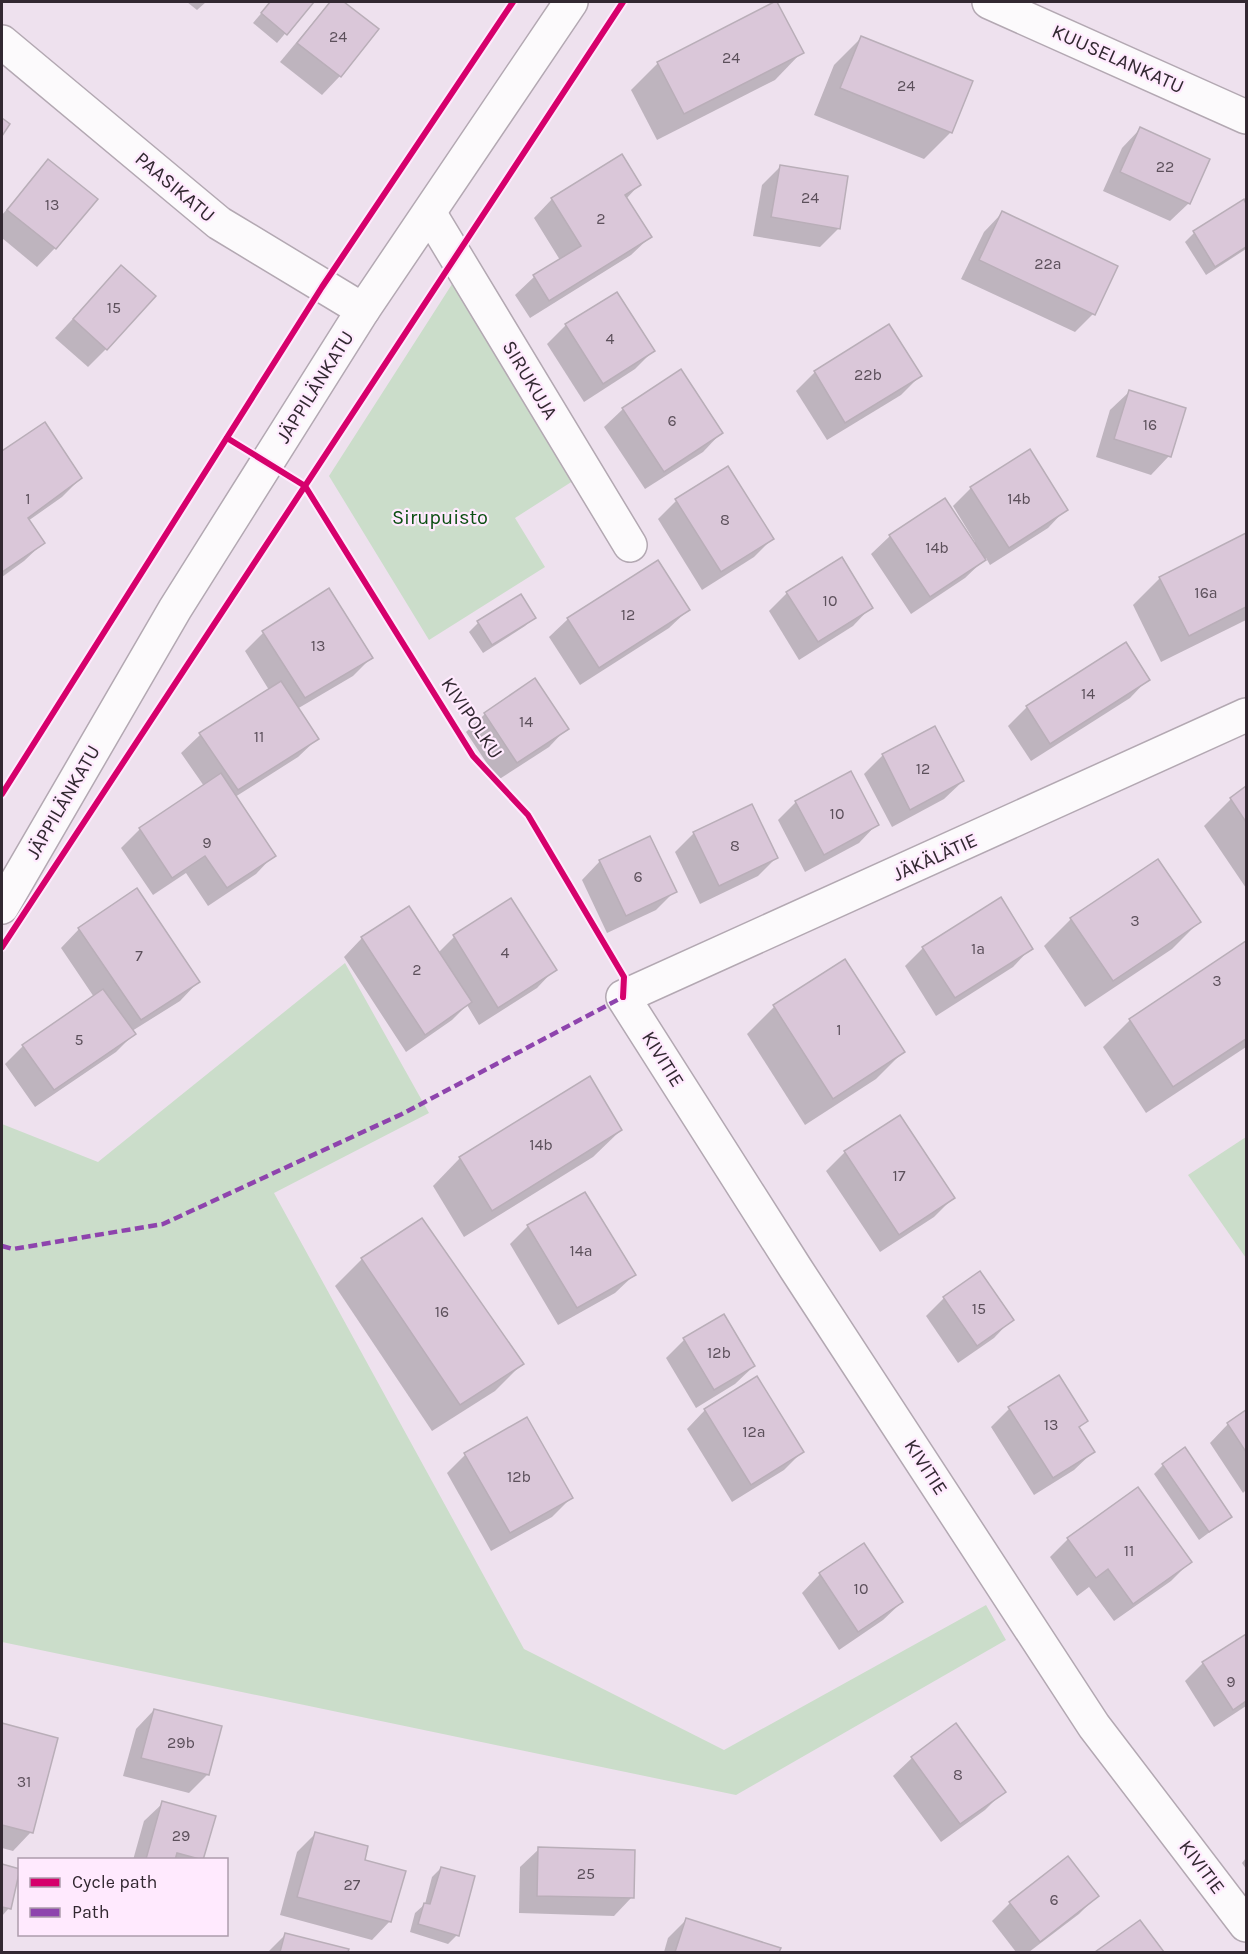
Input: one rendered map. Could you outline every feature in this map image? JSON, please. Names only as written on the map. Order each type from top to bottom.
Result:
[{"type":"street","name":"JÄPPILÄNKATU","points":[[2,907],[175,609],[363,310],[571,2]]},
{"type":"street","name":"KUUSELANKATU","points":[[988,2],[1246,117]]},
{"type":"street","name":"PAASIKATU","points":[[2,42],[219,224],[363,310]]},
{"type":"street","name":"SIRUKUJA","points":[[430,214],[630,545]]},
{"type":"street","name":"JÄKÄLÄTIE","points":[[623,997],[1246,715]]},
{"type":"street","name":"KIVITIE","points":[[623,997],[796,1269],[1094,1726],[1246,1925]]},
{"type":"green space","name":"Sirupuisto","points":[[454,281],[576,479],[515,518],[545,567],[429,640],[329,476]]},
{"type":"green space","points":[[345,963],[429,1113],[274,1193],[524,1649],[724,1750],[986,1605],[1006,1640],[736,1795],[2,1642],[2,1124],[98,1162]]},
{"type":"green space","points":[[1246,1137],[1246,1258],[1188,1175]]},
{"type":"building","points":[[270,2],[314,2],[287,35],[261,13]]},
{"type":"building","points":[[330,2],[344,2],[379,29],[341,77],[297,43]]},
{"type":"building","points":[[777,2],[804,53],[684,114],[657,62]]},
{"type":"building","points":[[861,36],[973,81],[952,133],[840,88]]},
{"type":"building","points":[[2,118],[10,124],[2,136]]},
{"type":"building","points":[[1140,127],[1210,159],[1190,204],[1120,172]]},
{"type":"building","points":[[622,154],[641,185],[625,195],[652,237],[549,301],[533,275],[581,246],[551,198]]},
{"type":"building","points":[[48,159],[98,199],[56,249],[7,210]]},
{"type":"building","points":[[780,165],[848,176],[840,229],[771,217]]},
{"type":"building","points":[[1244,199],[1246,247],[1215,267],[1193,231]]},
{"type":"building","points":[[1002,211],[1118,266],[1095,315],[979,260]]},
{"type":"building","points":[[121,265],[156,296],[107,350],[73,319]]},
{"type":"building","points":[[617,292],[655,351],[603,384],[565,324]]},
{"type":"building","points":[[889,324],[922,376],[845,423],[814,371]]},
{"type":"building","points":[[681,369],[723,433],[664,472],[622,408]]},
{"type":"building","points":[[1129,390],[1186,408],[1171,457],[1114,439]]},
{"type":"building","points":[[45,422],[82,478],[28,518],[45,543],[2,572],[2,451]]},
{"type":"building","points":[[1030,449],[1068,510],[1009,548],[970,487]]},
{"type":"building","points":[[728,466],[774,539],[721,572],[675,499]]},
{"type":"building","points":[[945,498],[986,560],[930,597],[889,535]]},
{"type":"building","points":[[1246,533],[1246,607],[1189,636],[1159,577]]},
{"type":"building","points":[[842,557],[873,608],[818,642],[786,592]]},
{"type":"building","points":[[658,560],[690,610],[599,668],[567,618]]},
{"type":"building","points":[[329,588],[373,658],[305,698],[262,631]]},
{"type":"building","points":[[521,594],[536,618],[492,645],[477,621]]},
{"type":"building","points":[[1126,642],[1150,680],[1050,744],[1026,706]]},
{"type":"building","points":[[535,678],[569,729],[517,763],[484,713]]},
{"type":"building","points":[[281,681],[319,739],[238,790],[199,733]]},
{"type":"building","points":[[935,726],[964,781],[910,810],[882,754]]},
{"type":"building","points":[[851,771],[879,825],[824,855],[795,801]]},
{"type":"building","points":[[221,773],[276,856],[227,888],[205,856],[172,878],[139,828]]},
{"type":"building","points":[[1246,786],[1246,822],[1230,798]]},
{"type":"building","points":[[752,804],[778,858],[719,886],[693,832]]},
{"type":"building","points":[[650,836],[677,892],[626,916],[599,860]]},
{"type":"building","points":[[1158,859],[1201,922],[1113,981],[1070,918]]},
{"type":"building","points":[[137,888],[200,982],[141,1020],[78,928]]},
{"type":"building","points":[[1001,897],[1033,949],[955,998],[922,947]]},
{"type":"building","points":[[511,898],[557,970],[498,1008],[453,935]]},
{"type":"building","points":[[409,906],[472,1002],[425,1035],[361,937]]},
{"type":"building","points":[[1246,941],[1246,1039],[1173,1087],[1129,1019]]},
{"type":"building","points":[[845,959],[905,1052],[833,1099],[773,1005]]},
{"type":"building","points":[[103,989],[136,1034],[54,1090],[22,1045]]},
{"type":"building","points":[[590,1076],[622,1130],[492,1211],[459,1157]]},
{"type":"building","points":[[900,1115],[955,1198],[899,1235],[844,1151]]},
{"type":"building","points":[[585,1192],[636,1275],[577,1308],[527,1225]]},
{"type":"building","points":[[422,1218],[524,1364],[460,1405],[361,1258]]},
{"type":"building","points":[[980,1271],[1014,1320],[977,1346],[943,1297]]},
{"type":"building","points":[[724,1314],[755,1366],[714,1390],[683,1338]]},
{"type":"building","points":[[1059,1375],[1088,1421],[1079,1427],[1095,1452],[1053,1478],[1008,1407]]},
{"type":"building","points":[[757,1376],[804,1452],[751,1485],[704,1409]]},
{"type":"building","points":[[1246,1410],[1246,1452],[1227,1423]]},
{"type":"building","points":[[527,1417],[573,1498],[510,1533],[464,1453]]},
{"type":"building","points":[[1185,1447],[1232,1517],[1209,1532],[1162,1464]]},
{"type":"building","points":[[1138,1487],[1192,1562],[1133,1604],[1108,1569],[1096,1578],[1067,1538]]},
{"type":"building","points":[[864,1543],[903,1602],[858,1632],[819,1573]]},
{"type":"building","points":[[1246,1634],[1246,1701],[1233,1710],[1202,1662]]},
{"type":"building","points":[[154,1709],[222,1726],[209,1775],[141,1758]]},
{"type":"building","points":[[2,1723],[58,1738],[33,1833],[2,1825]]},
{"type":"building","points":[[956,1723],[1006,1792],[960,1824],[911,1757]]},
{"type":"building","points":[[162,1801],[216,1816],[204,1858],[177,1853],[176,1858],[146,1858]]},
{"type":"building","points":[[315,1832],[368,1846],[365,1860],[406,1871],[391,1922],[297,1897]]},
{"type":"building","points":[[538,1847],[635,1850],[634,1898],[537,1896]]},
{"type":"building","points":[[1068,1856],[1099,1896],[1040,1942],[1009,1902]]},
{"type":"building","points":[[2,1864],[18,1868],[18,1878],[11,1909],[2,1907]]},
{"type":"building","points":[[441,1867],[475,1876],[459,1936],[418,1924],[424,1903],[430,1904]]},
{"type":"building","points":[[686,1918],[781,1948],[779,1952],[675,1952]]},
{"type":"building","points":[[1140,1920],[1164,1952],[1095,1952]]},
{"type":"building","points":[[285,1933],[349,1949],[348,1952],[280,1952]]},
{"type":"marked path","points":[[2,1246],[13,1249],[163,1224],[402,1114],[623,997]]},
{"type":"cycle path","points":[[2,794],[322,287],[513,2]]},
{"type":"cycle path","points":[[2,947],[623,2]]},
{"type":"cycle path","name":"KIVIPOLKU","points":[[227,438],[305,486],[473,756],[528,815],[624,977],[623,997]]}]
